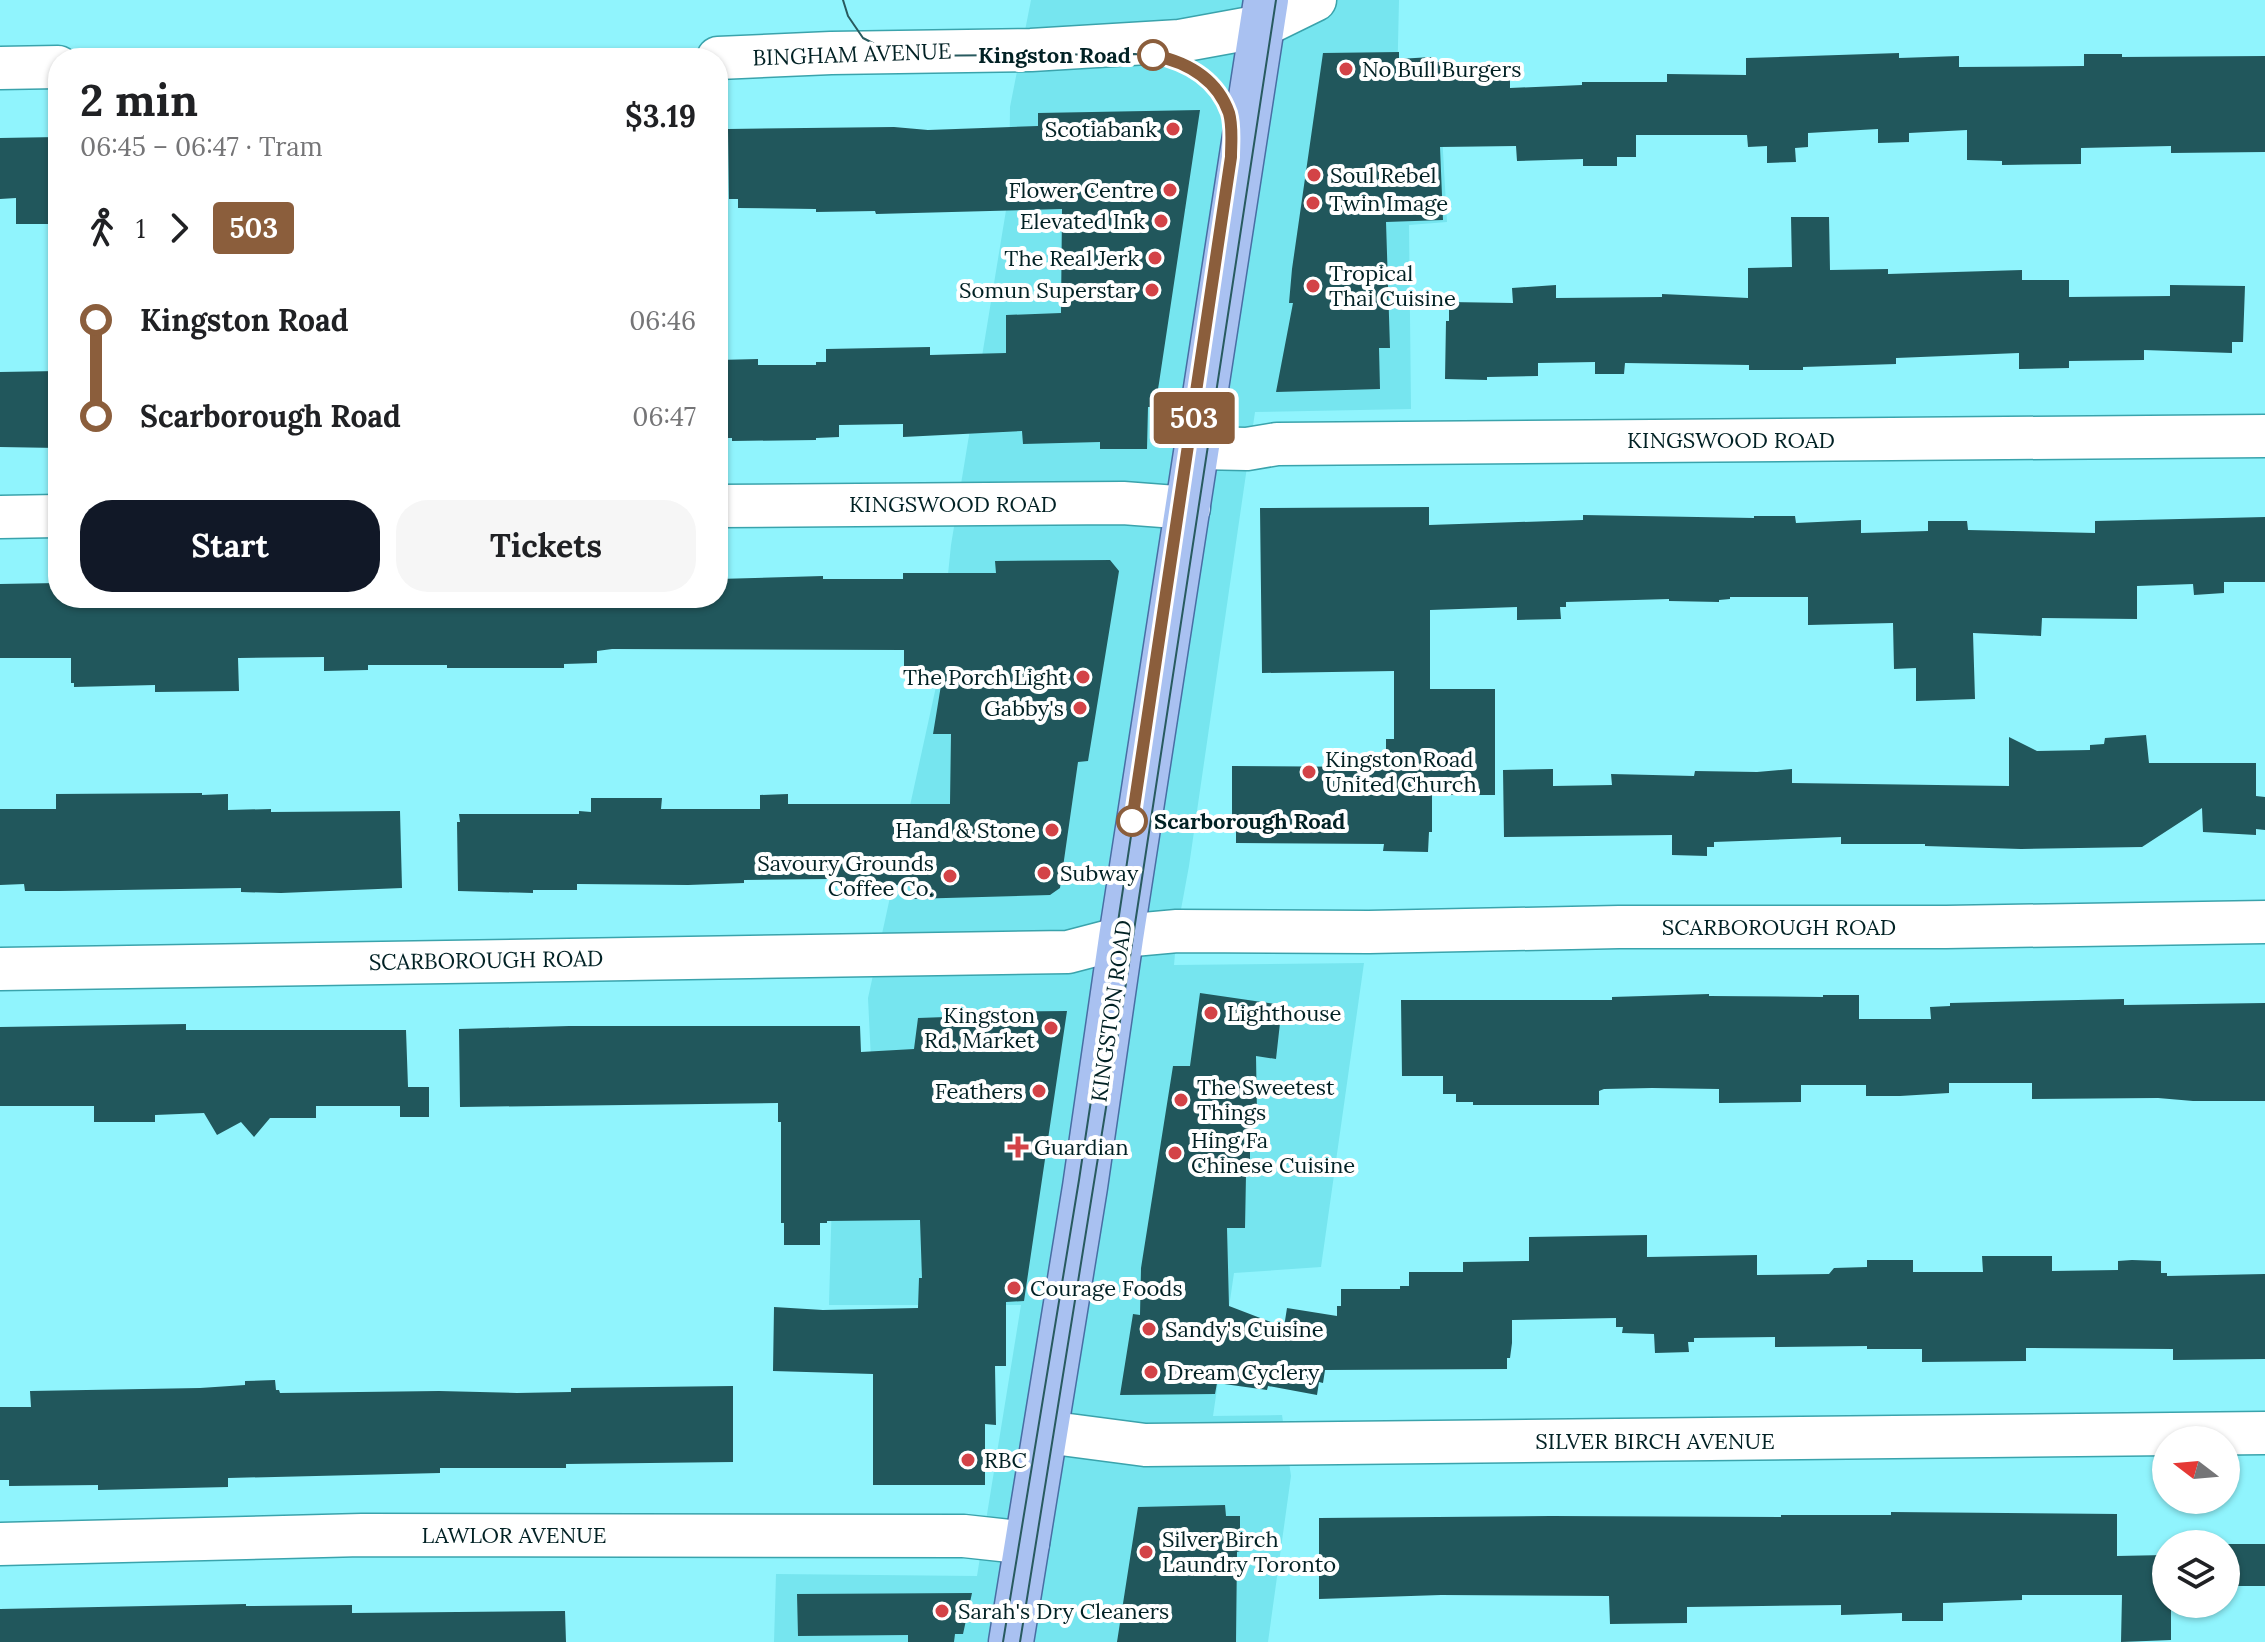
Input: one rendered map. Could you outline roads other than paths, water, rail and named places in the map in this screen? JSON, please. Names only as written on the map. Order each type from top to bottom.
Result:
[{"type":"main road","name":"KINGSTON ROAD","points":[[1011,1642],[1085,1187],[1264,13]]},
{"type":"street","name":"BINGHAM AVENUE","points":[[728,58],[1180,41],[1315,0]]},
{"type":"street","points":[[0,68],[48,67]]},
{"type":"street","name":"KINGSWOOD ROAD","points":[[1198,448],[1355,443],[2265,436]]},
{"type":"street","name":"KINGSWOOD ROAD","points":[[728,506],[1134,503],[1189,508]]},
{"type":"street","points":[[0,517],[48,516]]},
{"type":"street","name":"SCARBOROUGH ROAD","points":[[0,969],[1068,952],[1121,938],[1177,931],[1369,932],[2265,922]]},
{"type":"street","name":"SILVER BIRCH AVENUE","points":[[1046,1432],[1145,1445],[2265,1433]]},
{"type":"street","name":"LAWLOR AVENUE","points":[[0,1544],[455,1535],[964,1536],[1028,1543]]},
{"type":"tram line","points":[[843,0],[848,16],[863,38],[898,56],[1135,54],[1174,59],[1206,78],[1230,115],[1229,186],[1079,1180],[1003,1642]]},
{"type":"tram line","points":[[1020,1642],[1124,996],[1276,0]]},
{"type":"tram line","name":"503","points":[[1132,821],[1231,157],[1230,115],[1206,78],[1174,59],[1153,55]]},
{"type":"place","name":"Kingston Road","points":[[1153,55]]},
{"type":"place","name":"No Bull Burgers","points":[[1346,69]]},
{"type":"place","name":"Scotiabank","points":[[1173,129]]},
{"type":"place","name":"Soul Rebel","points":[[1314,175]]},
{"type":"place","name":"Flower Centre","points":[[1170,190]]},
{"type":"place","name":"Twin Image","points":[[1313,203]]},
{"type":"place","name":"Elevated Ink","points":[[1161,221]]},
{"type":"place","name":"The Real Jerk","points":[[1155,258]]},
{"type":"place","name":"Tropical Thai Cuisine","points":[[1313,286]]},
{"type":"place","name":"Somun Superstar","points":[[1152,290]]},
{"type":"place","name":"The Porch Light","points":[[1083,677]]},
{"type":"place","name":"Gabby's","points":[[1080,708]]},
{"type":"place","name":"Kingston Road United Church","points":[[1309,772]]},
{"type":"place","name":"Scarborough Road","points":[[1132,821]]},
{"type":"place","name":"Hand & Stone","points":[[1052,830]]},
{"type":"place","name":"Subway","points":[[1044,873]]},
{"type":"place","name":"Savoury Grounds Coffee Co.","points":[[950,876]]},
{"type":"place","name":"Lighthouse","points":[[1211,1013]]},
{"type":"place","name":"Kingston Rd. Market","points":[[1051,1028]]},
{"type":"place","name":"Feathers","points":[[1039,1091]]},
{"type":"place","name":"The Sweetest Things","points":[[1181,1100]]},
{"type":"place","name":"Guardian","points":[[1018,1147]]},
{"type":"place","name":"Hing Fa Chinese Cuisine","points":[[1175,1153]]},
{"type":"place","name":"Courage Foods","points":[[1014,1288]]},
{"type":"place","name":"Sandy's Cuisine","points":[[1149,1329]]},
{"type":"place","name":"Dream Cyclery","points":[[1151,1372]]},
{"type":"place","name":"RBC","points":[[968,1460]]},
{"type":"place","name":"Silver Birch Laundry Toronto","points":[[1146,1552]]},
{"type":"place","name":"Sarah's Dry Cleaners","points":[[942,1611]]}]
